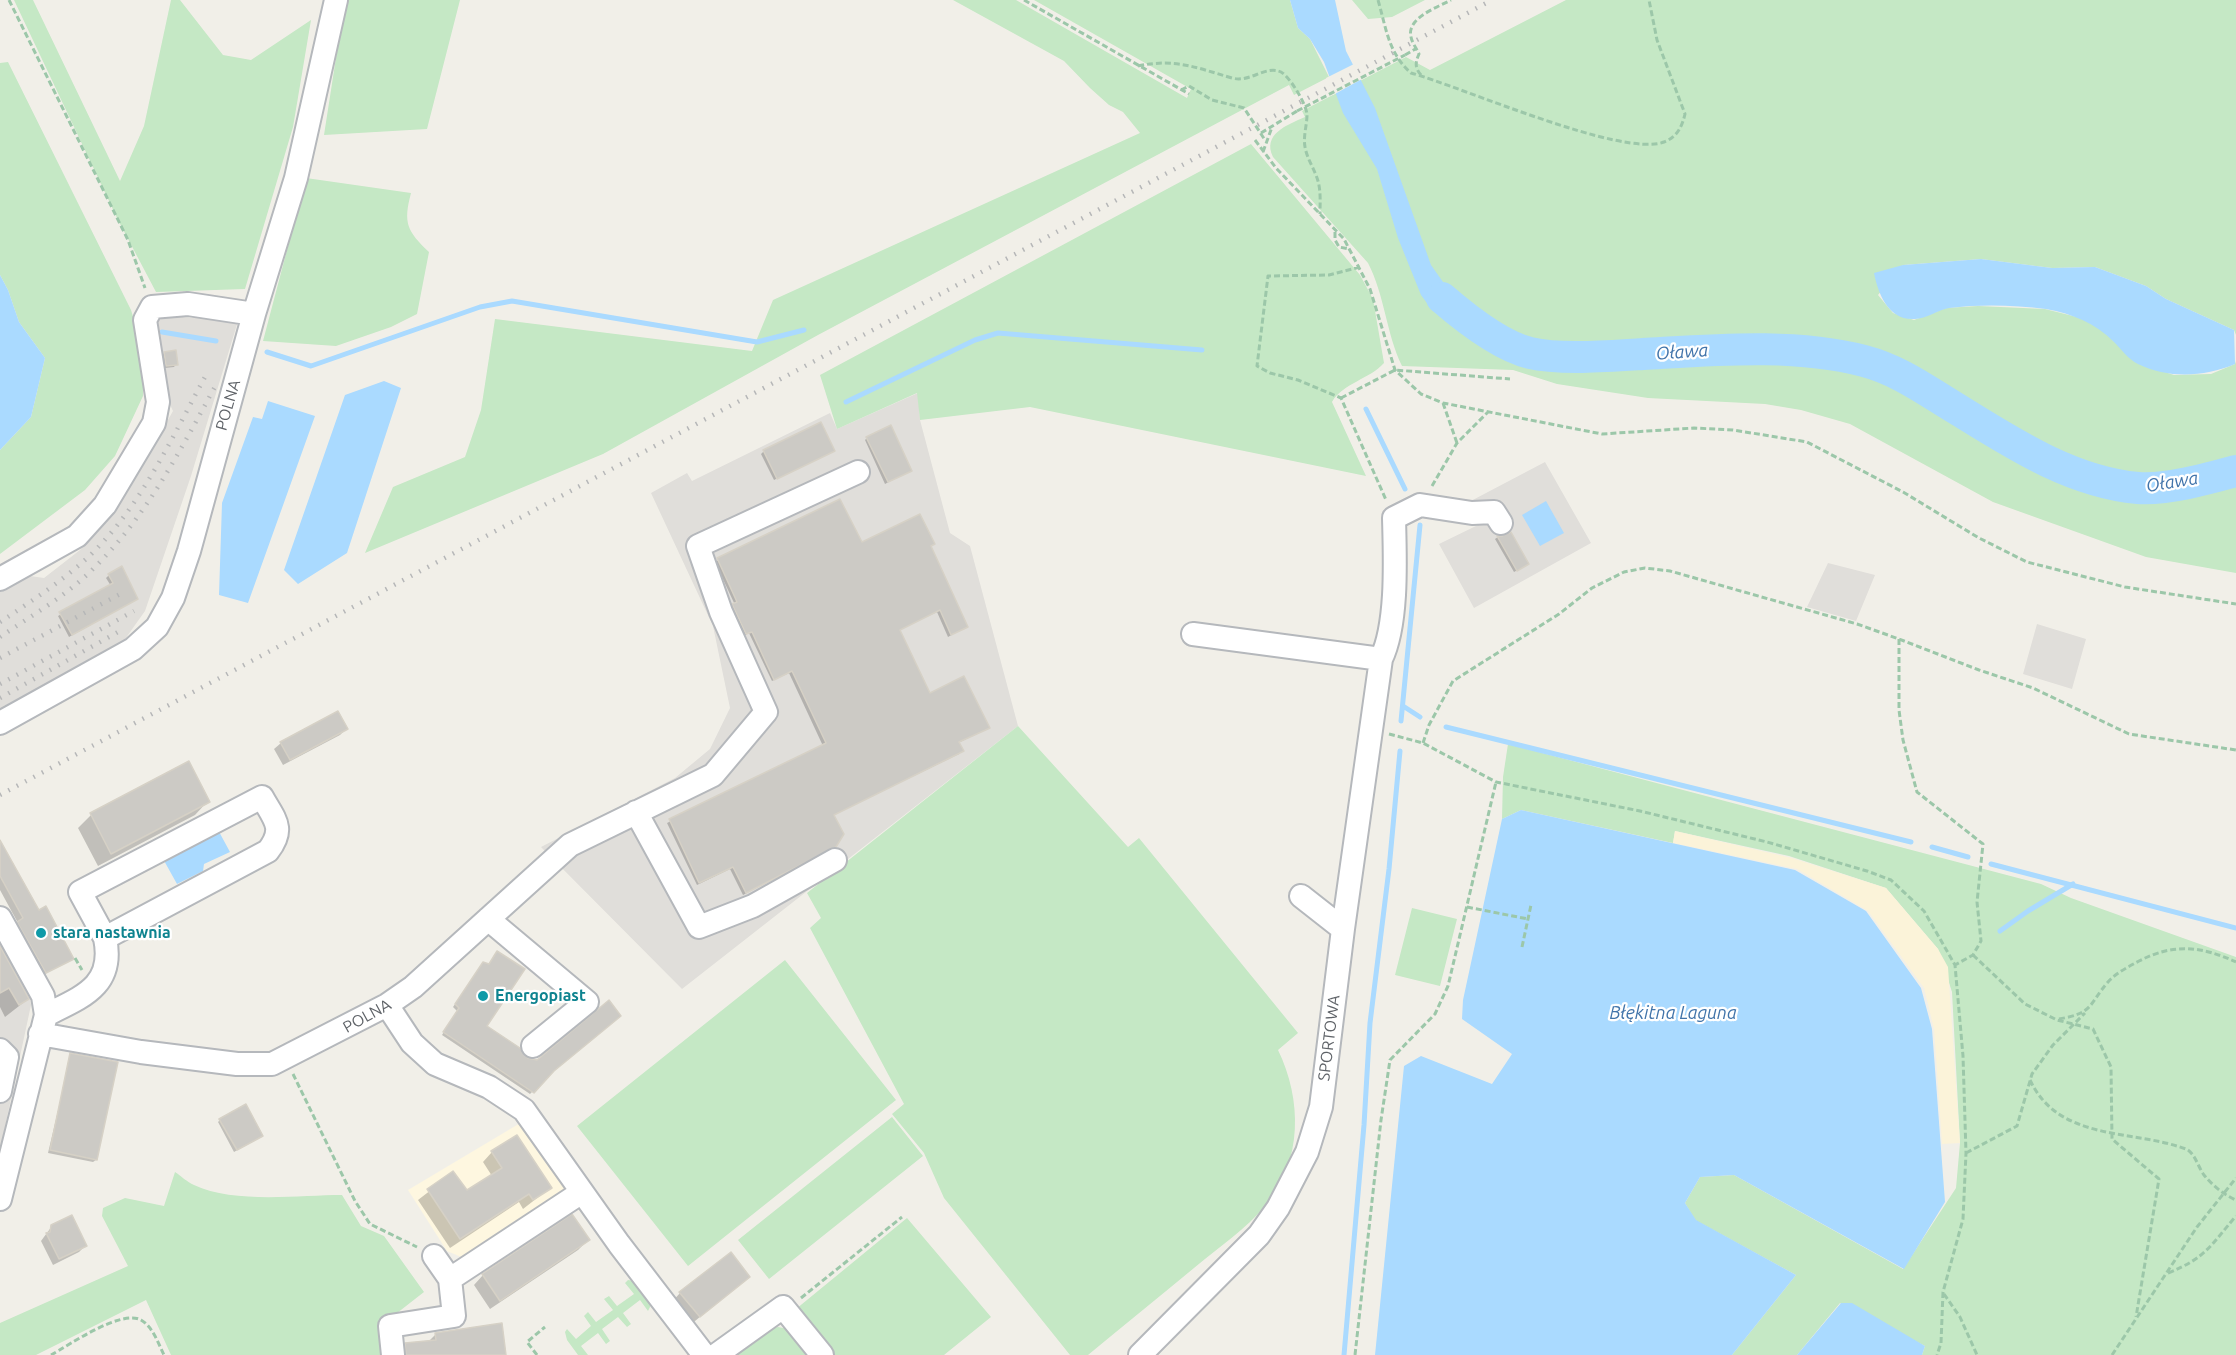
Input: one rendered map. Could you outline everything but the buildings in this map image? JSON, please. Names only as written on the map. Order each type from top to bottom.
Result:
[{"type":"street","name":"POLNA","points":[[0,723],[133,649],[157,627],[173,598],[189,551],[201,499],[254,314],[296,178],[336,0]]},
{"type":"street","points":[[0,579],[77,536],[105,505],[154,423],[158,402],[145,320],[152,307],[188,304],[254,314]]},
{"type":"street","name":"POLNA","points":[[43,1024],[141,1052],[237,1064],[272,1064],[387,1005],[412,987],[570,845],[713,775],[766,712],[721,612],[698,546],[858,472]]},
{"type":"street","points":[[1394,518],[1420,505],[1472,513],[1494,512],[1501,523]]},
{"type":"street","name":"SPORTOWA","points":[[1140,1355],[1259,1235],[1278,1208],[1307,1152],[1322,1107],[1343,930],[1381,659],[1387,646],[1395,570],[1394,518]]},
{"type":"street","points":[[1193,634],[1381,659]]},
{"type":"street","points":[[43,1024],[88,993],[99,982],[108,960],[105,938],[80,892],[262,796],[278,827],[277,839],[268,851],[105,938]]},
{"type":"street","points":[[636,812],[699,927],[753,906],[835,860]]},
{"type":"street","points":[[1301,896],[1343,930]]},
{"type":"street","points":[[0,918],[43,996],[43,1024],[0,1199]]},
{"type":"street","points":[[488,919],[587,1002],[533,1046]]},
{"type":"street","points":[[387,1005],[412,1043],[435,1064],[489,1087],[524,1110],[619,1244],[704,1355]]},
{"type":"street","points":[[0,1091],[3,1054],[33,1064]]},
{"type":"street","points":[[450,1279],[582,1192]]},
{"type":"street","points":[[393,1355],[390,1326],[454,1316],[450,1279],[434,1256]]},
{"type":"street","points":[[716,1355],[783,1307],[822,1355]]},
{"type":"path","points":[[9,0],[128,240],[152,307]]},
{"type":"path","points":[[1024,0],[1189,94]]},
{"type":"path","points":[[1378,0],[1389,44],[1402,65],[1411,73],[1583,131],[1631,143],[1663,142],[1676,135],[1683,124],[1685,114],[1658,40],[1649,0]]},
{"type":"path","points":[[1422,76],[1416,69],[1415,61],[1419,54],[1410,36],[1411,30],[1421,16],[1451,0]]},
{"type":"path","points":[[1261,133],[1297,111],[1417,48]]},
{"type":"path","points":[[1138,66],[1158,62],[1188,63],[1236,79],[1247,79],[1269,70],[1287,76],[1298,92],[1308,114],[1305,148],[1318,181],[1320,214]]},
{"type":"path","points":[[1181,90],[1189,86],[1212,100],[1244,108],[1265,140]]},
{"type":"path","points":[[1263,152],[1265,140],[1273,126]]},
{"type":"path","points":[[1255,140],[1350,250],[1377,306],[1395,370],[1421,394],[1443,403],[1602,434],[1694,428],[1733,430],[1807,442],[1903,492],[1979,538],[2027,562],[2125,587],[2236,604]]},
{"type":"path","points":[[1335,230],[1335,240],[1340,247],[1350,250]]},
{"type":"path","points":[[1360,267],[1329,275],[1268,276],[1257,366],[1270,374],[1298,380],[1341,398],[1394,518]]},
{"type":"path","points":[[1341,398],[1395,370],[1510,379]]},
{"type":"path","points":[[1443,403],[1457,443]]},
{"type":"path","points":[[1420,505],[1457,443],[1488,412]]},
{"type":"path","points":[[1424,743],[1429,724],[1453,681],[1559,614],[1592,588],[1624,572],[1645,568],[1670,571],[1857,624],[2033,688],[2129,734],[2236,750]]},
{"type":"path","points":[[1899,639],[1899,710],[1903,740],[1917,792],[1983,844],[1977,902],[1981,941],[1973,955],[1955,965]]},
{"type":"path","points":[[1393,735],[1424,743],[1496,782],[1640,811],[1767,842],[1891,880],[1924,911],[1955,965],[1963,1056],[1966,1153],[1963,1219],[1943,1292],[1941,1343],[1937,1355]]},
{"type":"path","points":[[1355,1355],[1381,1120],[1390,1060],[1435,1014],[1448,986],[1496,782]]},
{"type":"path","points":[[1522,947],[1531,904]]},
{"type":"path","points":[[1467,908],[1528,919]]},
{"type":"path","points":[[1966,1153],[2017,1126],[2030,1080],[2047,1052],[2091,1008],[2110,980],[2125,968],[2170,948],[2204,949],[2236,962]]},
{"type":"path","points":[[1973,955],[2025,1004],[2057,1020],[2093,1029],[2111,1067],[2112,1139],[2159,1179],[2136,1317]]},
{"type":"path","points":[[2057,1020],[2076,1016],[2091,1008]]},
{"type":"path","points":[[285,1059],[350,1191],[370,1224],[434,1256]]},
{"type":"path","points":[[2030,1080],[2041,1101],[2064,1118],[2086,1128],[2156,1140],[2189,1151],[2208,1180],[2236,1200]]},
{"type":"path","points":[[2112,1355],[2166,1274],[2236,1178]]},
{"type":"path","points":[[786,1310],[902,1216]]},
{"type":"path","points":[[2166,1274],[2188,1265],[2210,1250],[2236,1216]]},
{"type":"path","points":[[1943,1292],[1960,1317],[1977,1355]]},
{"type":"path","points":[[51,1355],[108,1324],[128,1318],[139,1319],[149,1327],[164,1355]]},
{"type":"path","points":[[537,1355],[526,1342],[545,1328]]},
{"type":"shaded area","points":[[167,316],[238,321],[191,476],[145,611],[123,642],[0,708],[0,592],[30,576],[44,578],[80,550],[134,480],[173,411],[162,388],[153,331],[157,321]]},
{"type":"shaded area","points":[[918,393],[920,420],[950,533],[970,546],[1018,726],[682,989],[541,847],[675,778],[710,749],[730,708],[713,626],[651,493],[687,473],[692,481],[830,413],[837,429]]},
{"type":"shaded area","points":[[1545,462],[1591,543],[1474,608],[1439,544],[1478,525],[1467,503]]},
{"type":"shaded area","points":[[1828,563],[1875,575],[1856,621],[1807,607]]},
{"type":"shaded area","points":[[2037,624],[2086,639],[2072,689],[2023,674]]},
{"type":"shaded area","points":[[0,943],[31,1005],[0,1150]]},
{"type":"shaded area","points":[[522,1122],[568,1189],[466,1259],[447,1251],[408,1190]]},
{"type":"green space","points":[[14,0],[33,0],[120,181],[144,126],[171,0],[180,0],[223,55],[251,60],[311,20],[293,127],[245,289],[156,292],[118,220]]},
{"type":"green space","points":[[345,0],[460,0],[427,129],[324,135]]},
{"type":"green space","points":[[953,0],[1016,0],[1187,98],[1191,89],[1034,0],[1290,0],[1298,28],[1310,39],[1329,77],[1294,95],[1289,85],[818,335],[603,454],[365,553],[393,487],[465,457],[481,410],[495,319],[752,351],[773,300],[1140,133],[1123,112],[1109,105],[1064,61]]},
{"type":"green space","points":[[1352,0],[1425,0],[1392,17],[1368,19]]},
{"type":"green space","points":[[1566,0],[2236,0],[2236,335],[2234,330],[2166,299],[2146,286],[2095,267],[2052,268],[1981,259],[1903,265],[1878,295],[1893,313],[1914,320],[1946,308],[1978,306],[2045,309],[2081,318],[2101,329],[2137,363],[2174,375],[2211,374],[2235,364],[2236,361],[2236,573],[2146,557],[1993,502],[1850,424],[1801,410],[1765,404],[1648,398],[1557,384],[1513,370],[1402,366],[1368,263],[1273,157],[1270,149],[1271,142],[1278,131],[1305,117],[1302,111],[1406,57],[1430,70]]},
{"type":"green space","points":[[8,62],[131,310],[143,349],[143,396],[115,456],[85,490],[0,554],[0,450],[31,417],[45,358],[19,322],[0,275],[0,63]]},
{"type":"green space","points":[[1251,144],[1360,275],[1373,299],[1384,363],[1343,390],[1332,402],[1366,476],[1030,407],[920,420],[917,393],[837,429],[820,375]]},
{"type":"green space","points":[[306,178],[411,193],[407,212],[409,226],[429,252],[417,314],[391,327],[336,346],[263,341]]},
{"type":"green space","points":[[1018,726],[1128,847],[1139,838],[1298,1033],[1278,1050],[1291,1089],[1295,1109],[1295,1129],[1287,1169],[1278,1188],[1266,1205],[1241,1230],[1088,1355],[1070,1355],[944,1198],[924,1153],[892,1114],[904,1104],[810,928],[821,918],[807,893]]},
{"type":"green space","points":[[1508,744],[2041,884],[2071,898],[2236,957],[2236,1355],[1922,1355],[1925,1346],[1840,1303],[1797,1355],[1732,1355],[1796,1275],[1695,1220],[1685,1203],[1700,1177],[1734,1175],[1903,1269],[1956,1188],[1960,1143],[1952,992],[1938,949],[1886,888],[1789,856],[1675,831],[1673,843],[1521,810],[1502,819],[1503,777]]},
{"type":"green space","points":[[1412,908],[1457,919],[1440,986],[1395,975]]},
{"type":"green space","points":[[785,960],[896,1100],[688,1266],[577,1126]]},
{"type":"green space","points":[[892,1117],[923,1156],[769,1279],[738,1240]]},
{"type":"green space","points":[[175,1172],[194,1185],[228,1195],[266,1197],[342,1195],[361,1226],[384,1236],[424,1292],[383,1324],[387,1355],[171,1355],[146,1300],[36,1355],[0,1355],[0,1323],[128,1266],[102,1216],[103,1208],[125,1198],[164,1206]]},
{"type":"green space","points":[[907,1218],[991,1317],[944,1355],[834,1355],[796,1309]]},
{"type":"green space","points":[[628,1280],[634,1281],[652,1303],[648,1311],[640,1300],[623,1313],[631,1324],[627,1327],[618,1317],[602,1329],[610,1341],[606,1344],[598,1333],[581,1346],[588,1355],[578,1355],[567,1340],[565,1332],[567,1329],[576,1339],[591,1326],[584,1316],[588,1312],[596,1322],[613,1310],[604,1299],[609,1296],[617,1306],[634,1294],[625,1283]]},
{"type":"green space","points":[[778,1327],[788,1329],[812,1355],[727,1355],[768,1329]]},
{"type":"sand","points":[[1675,831],[1792,858],[1886,888],[1938,949],[1948,967],[1960,1143],[1942,1144],[1934,1029],[1924,988],[1868,911],[1797,869],[1673,843]]},
{"type":"water","points":[[1290,0],[1335,0],[1346,51],[1375,108],[1431,265],[1455,299],[1479,318],[1469,332],[1432,310],[1421,295],[1398,238],[1377,169],[1343,113],[1324,62],[1310,39],[1298,28]]},
{"type":"water","points":[[1981,259],[2052,268],[2095,267],[2146,286],[2166,299],[2234,330],[2235,364],[2199,374],[2174,374],[2150,369],[2131,360],[2107,335],[2091,325],[2074,317],[2046,309],[1973,306],[1949,308],[1919,319],[1906,318],[1891,311],[1886,304],[1878,289],[1874,273],[1903,265]]},
{"type":"water","points":[[0,275],[19,322],[45,358],[31,417],[0,450]]},
{"type":"water","points":[[384,381],[401,388],[347,553],[298,584],[284,570],[345,395]]},
{"type":"water","points":[[268,401],[315,416],[248,603],[219,595],[222,503],[253,417],[262,419]]},
{"type":"water","points":[[1546,501],[1564,533],[1540,546],[1522,515]]},
{"type":"water","name":"Błękitna Laguna","points":[[1521,810],[1795,870],[1866,911],[1921,988],[1932,1029],[1945,1202],[1904,1269],[1734,1175],[1700,1177],[1685,1203],[1696,1220],[1796,1275],[1732,1355],[1375,1355],[1404,1066],[1421,1056],[1492,1084],[1512,1054],[1462,1019],[1463,1000],[1502,819]]},
{"type":"water","points":[[217,828],[230,852],[204,864],[203,871],[177,884],[162,857]]},
{"type":"water","points":[[1841,1303],[1852,1303],[1925,1346],[1922,1355],[1797,1355]]},
{"type":"pier","points":[[1354,64],[1362,79],[1333,95],[1326,78]]},
{"type":"waterway","name":"Oława","points":[[1442,298],[1495,338],[1530,353],[1542,355],[1586,357],[1754,349],[1810,352],[1864,361],[1912,382],[2043,459],[2089,478],[2113,484],[2138,488],[2161,487],[2236,471]]},
{"type":"waterway","points":[[267,352],[311,366],[480,307],[512,301],[757,342],[804,330]]},
{"type":"waterway","points":[[162,332],[216,341]]},
{"type":"waterway","points":[[846,402],[975,340],[998,333],[1202,350]]},
{"type":"waterway","points":[[1366,409],[1405,489]]},
{"type":"waterway","points":[[1401,721],[1420,525]]},
{"type":"waterway","points":[[1403,706],[1420,717]]},
{"type":"waterway","points":[[1446,727],[1911,842]]},
{"type":"waterway","points":[[1344,1355],[1364,1125],[1370,1023],[1389,869],[1400,751]]},
{"type":"waterway","points":[[1932,847],[1968,857]]},
{"type":"waterway","points":[[1991,864],[2236,928]]},
{"type":"waterway","points":[[2000,931],[2073,884]]},
{"type":"railway","points":[[0,795],[1492,0]]},
{"type":"railway","points":[[0,622],[65,577],[104,541],[138,497],[205,377]]},
{"type":"railway","points":[[0,637],[71,588],[93,569],[130,527],[162,481],[217,383]]},
{"type":"railway","points":[[0,658],[122,593]]},
{"type":"railway","points":[[0,684],[134,611]]},
{"type":"railway","points":[[0,698],[118,632]]},
{"type":"place","name":"stara nastawnia","points":[[41,933]]},
{"type":"place","name":"Energopiast","points":[[483,996]]}]
